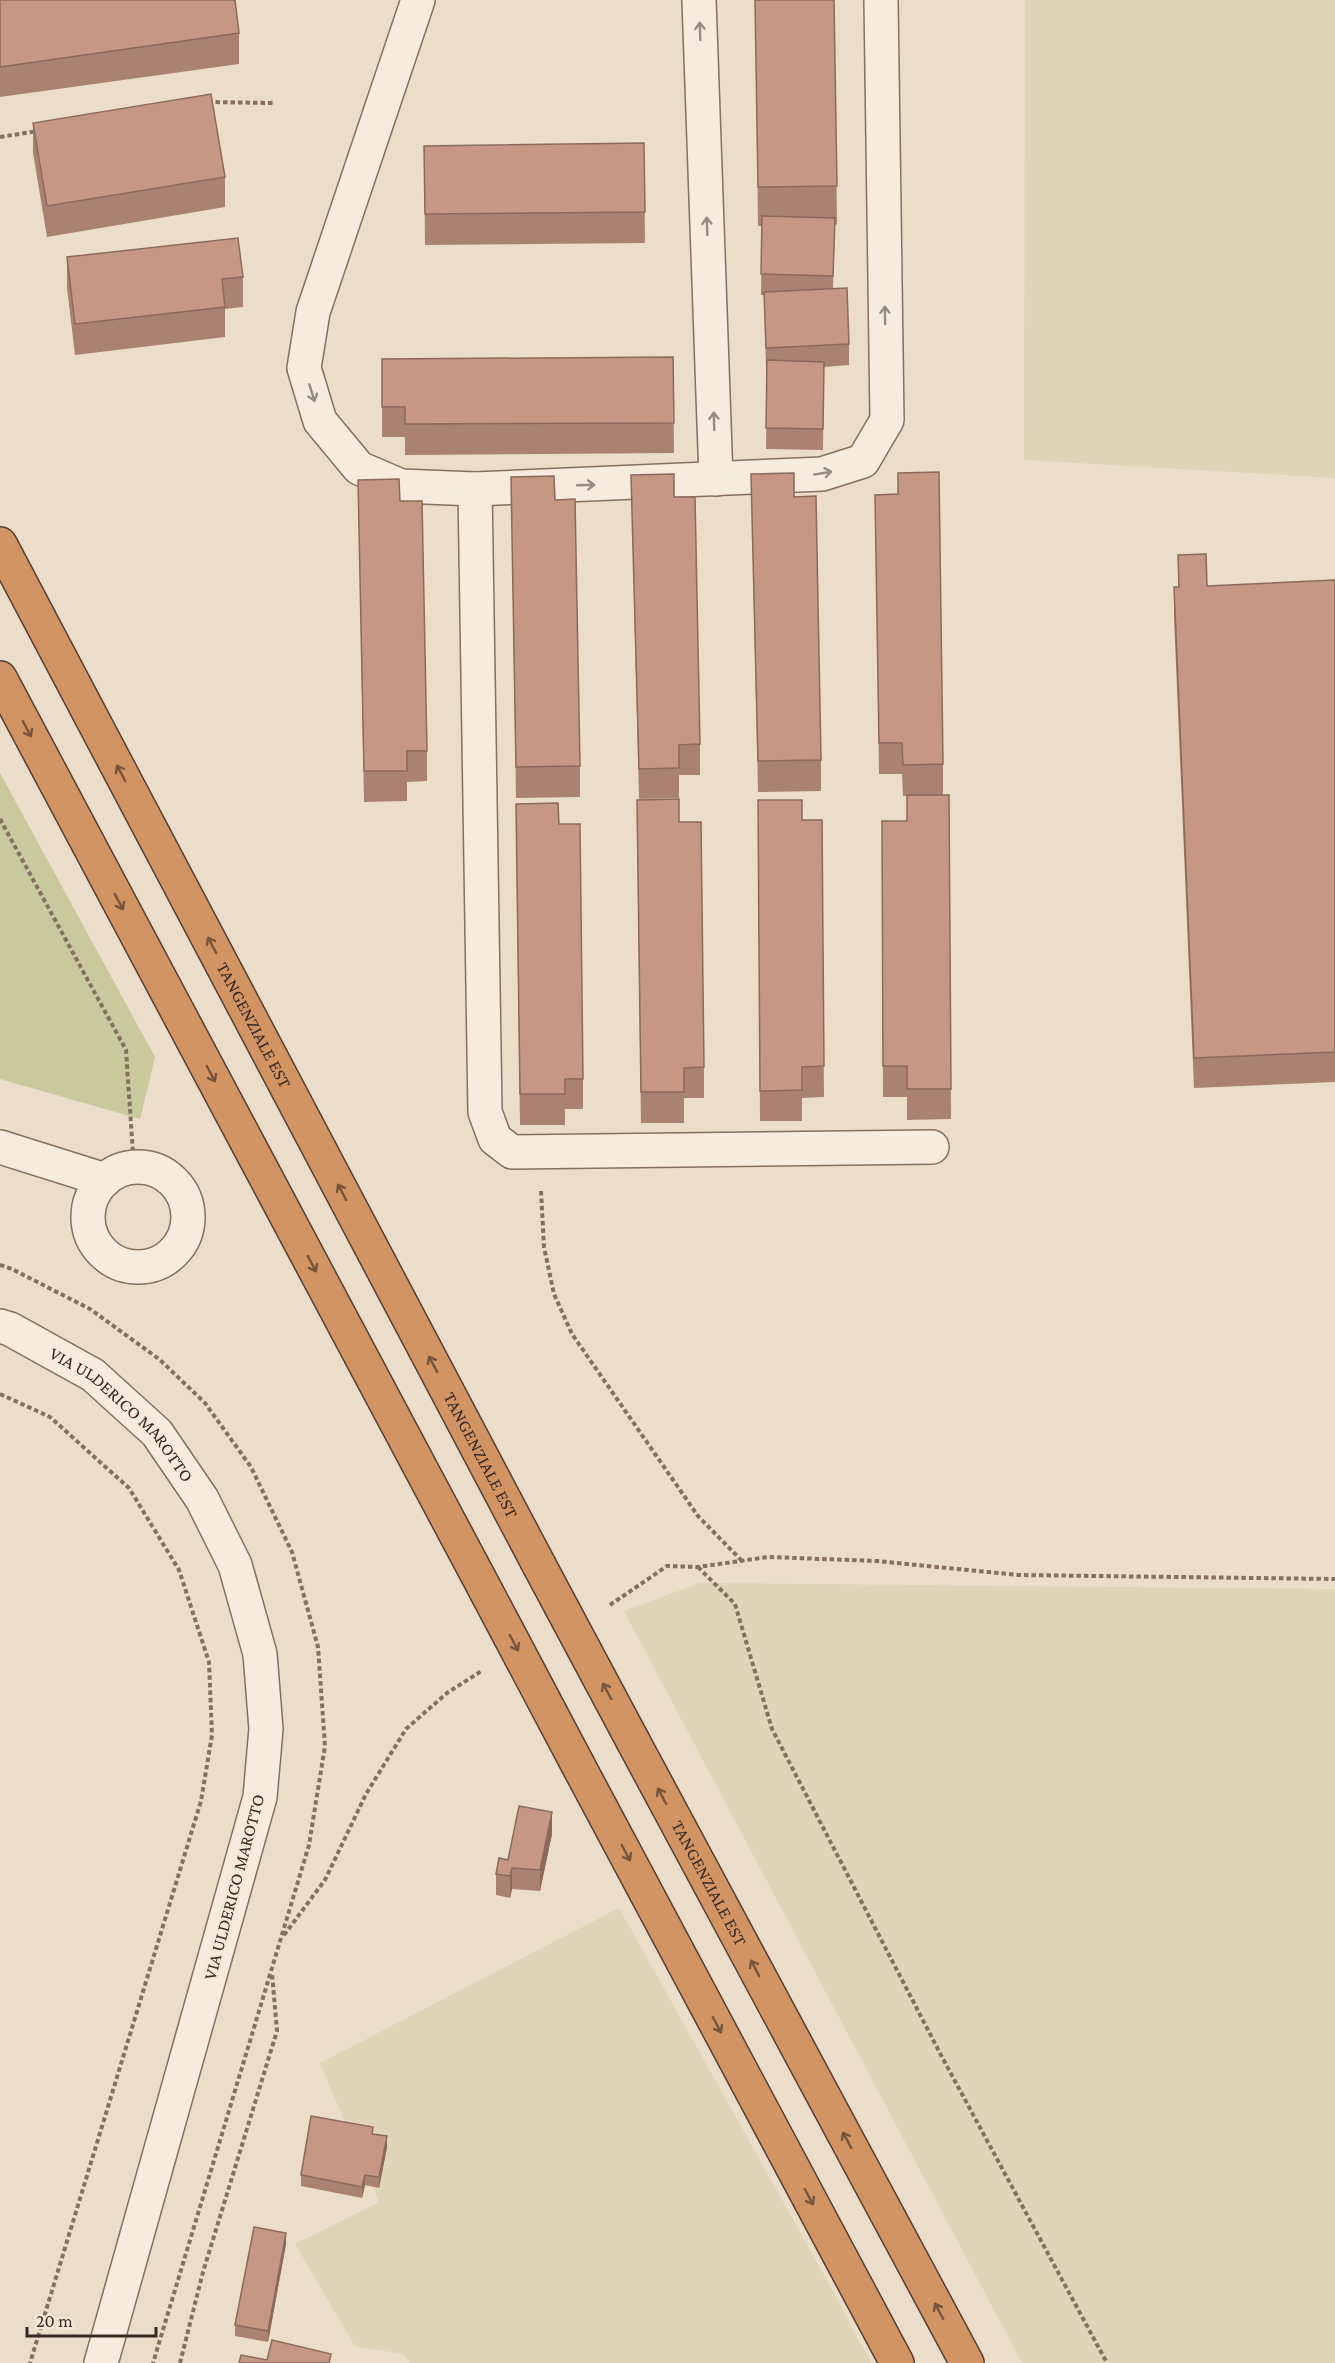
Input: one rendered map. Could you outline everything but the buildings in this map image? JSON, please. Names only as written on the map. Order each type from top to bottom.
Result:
[{"type":"highway","name":"TANGENZIALE EST","points":[[0,544],[539,1565],[967,2363]]},
{"type":"highway","points":[[0,678],[897,2363]]},
{"type":"street","points":[[418,0],[313,312],[304,368],[321,421],[360,468],[401,486],[476,489],[822,474],[863,461],[887,420],[881,0]]},
{"type":"street","points":[[699,0],[716,479]]},
{"type":"street","points":[[476,489],[485,1112],[495,1139],[512,1152],[932,1147]]},
{"type":"street","points":[[0,1147],[105,1180]]},
{"type":"street","points":[[134,1167],[150,1168],[165,1175],[178,1186],[186,1201],[188,1218],[185,1235],[176,1250],[163,1260],[147,1267],[130,1267],[114,1262],[101,1252],[92,1238],[87,1223],[88,1207],[94,1192],[118,1171],[134,1167]]},
{"type":"street","name":"VIA ULDERICO MAROTTO","points":[[0,1326],[10,1329],[93,1375],[157,1433],[202,1499],[235,1565],[260,1654],[266,1729],[260,1797],[101,2363]]},
{"type":"path","points":[[205,101],[273,103]]},
{"type":"path","points":[[0,137],[46,129]]},
{"type":"path","points":[[0,819],[126,1050],[134,1167]]},
{"type":"path","points":[[539,1152],[544,1247],[554,1294],[572,1334],[698,1516],[742,1561]]},
{"type":"path","points":[[0,1394],[50,1417],[129,1488],[179,1570],[209,1662],[212,1735],[201,1801],[30,2363]]},
{"type":"path","points":[[610,1605],[667,1566],[698,1567],[768,1557],[877,1561],[1018,1575],[1335,1579]]},
{"type":"path","points":[[698,1567],[735,1604],[772,1729],[942,2057],[1107,2363]]},
{"type":"path","points":[[282,1938],[325,1880],[366,1794],[406,1729],[447,1693],[487,1667]]},
{"type":"path","points":[[180,2363],[204,2272],[278,2031],[272,1971]]},
{"type":"shaded area","points":[[1025,0],[1335,0],[1335,478],[1024,460]]},
{"type":"shaded area","points":[[700,1583],[1335,1589],[1335,2363],[1022,2363],[624,1611]]},
{"type":"shaded area","points":[[619,1908],[871,2363],[410,2363],[403,2354],[355,2346],[295,2244],[379,2202],[320,2063]]},
{"type":"green space","points":[[0,773],[155,1057],[140,1119],[0,1079]]}]
